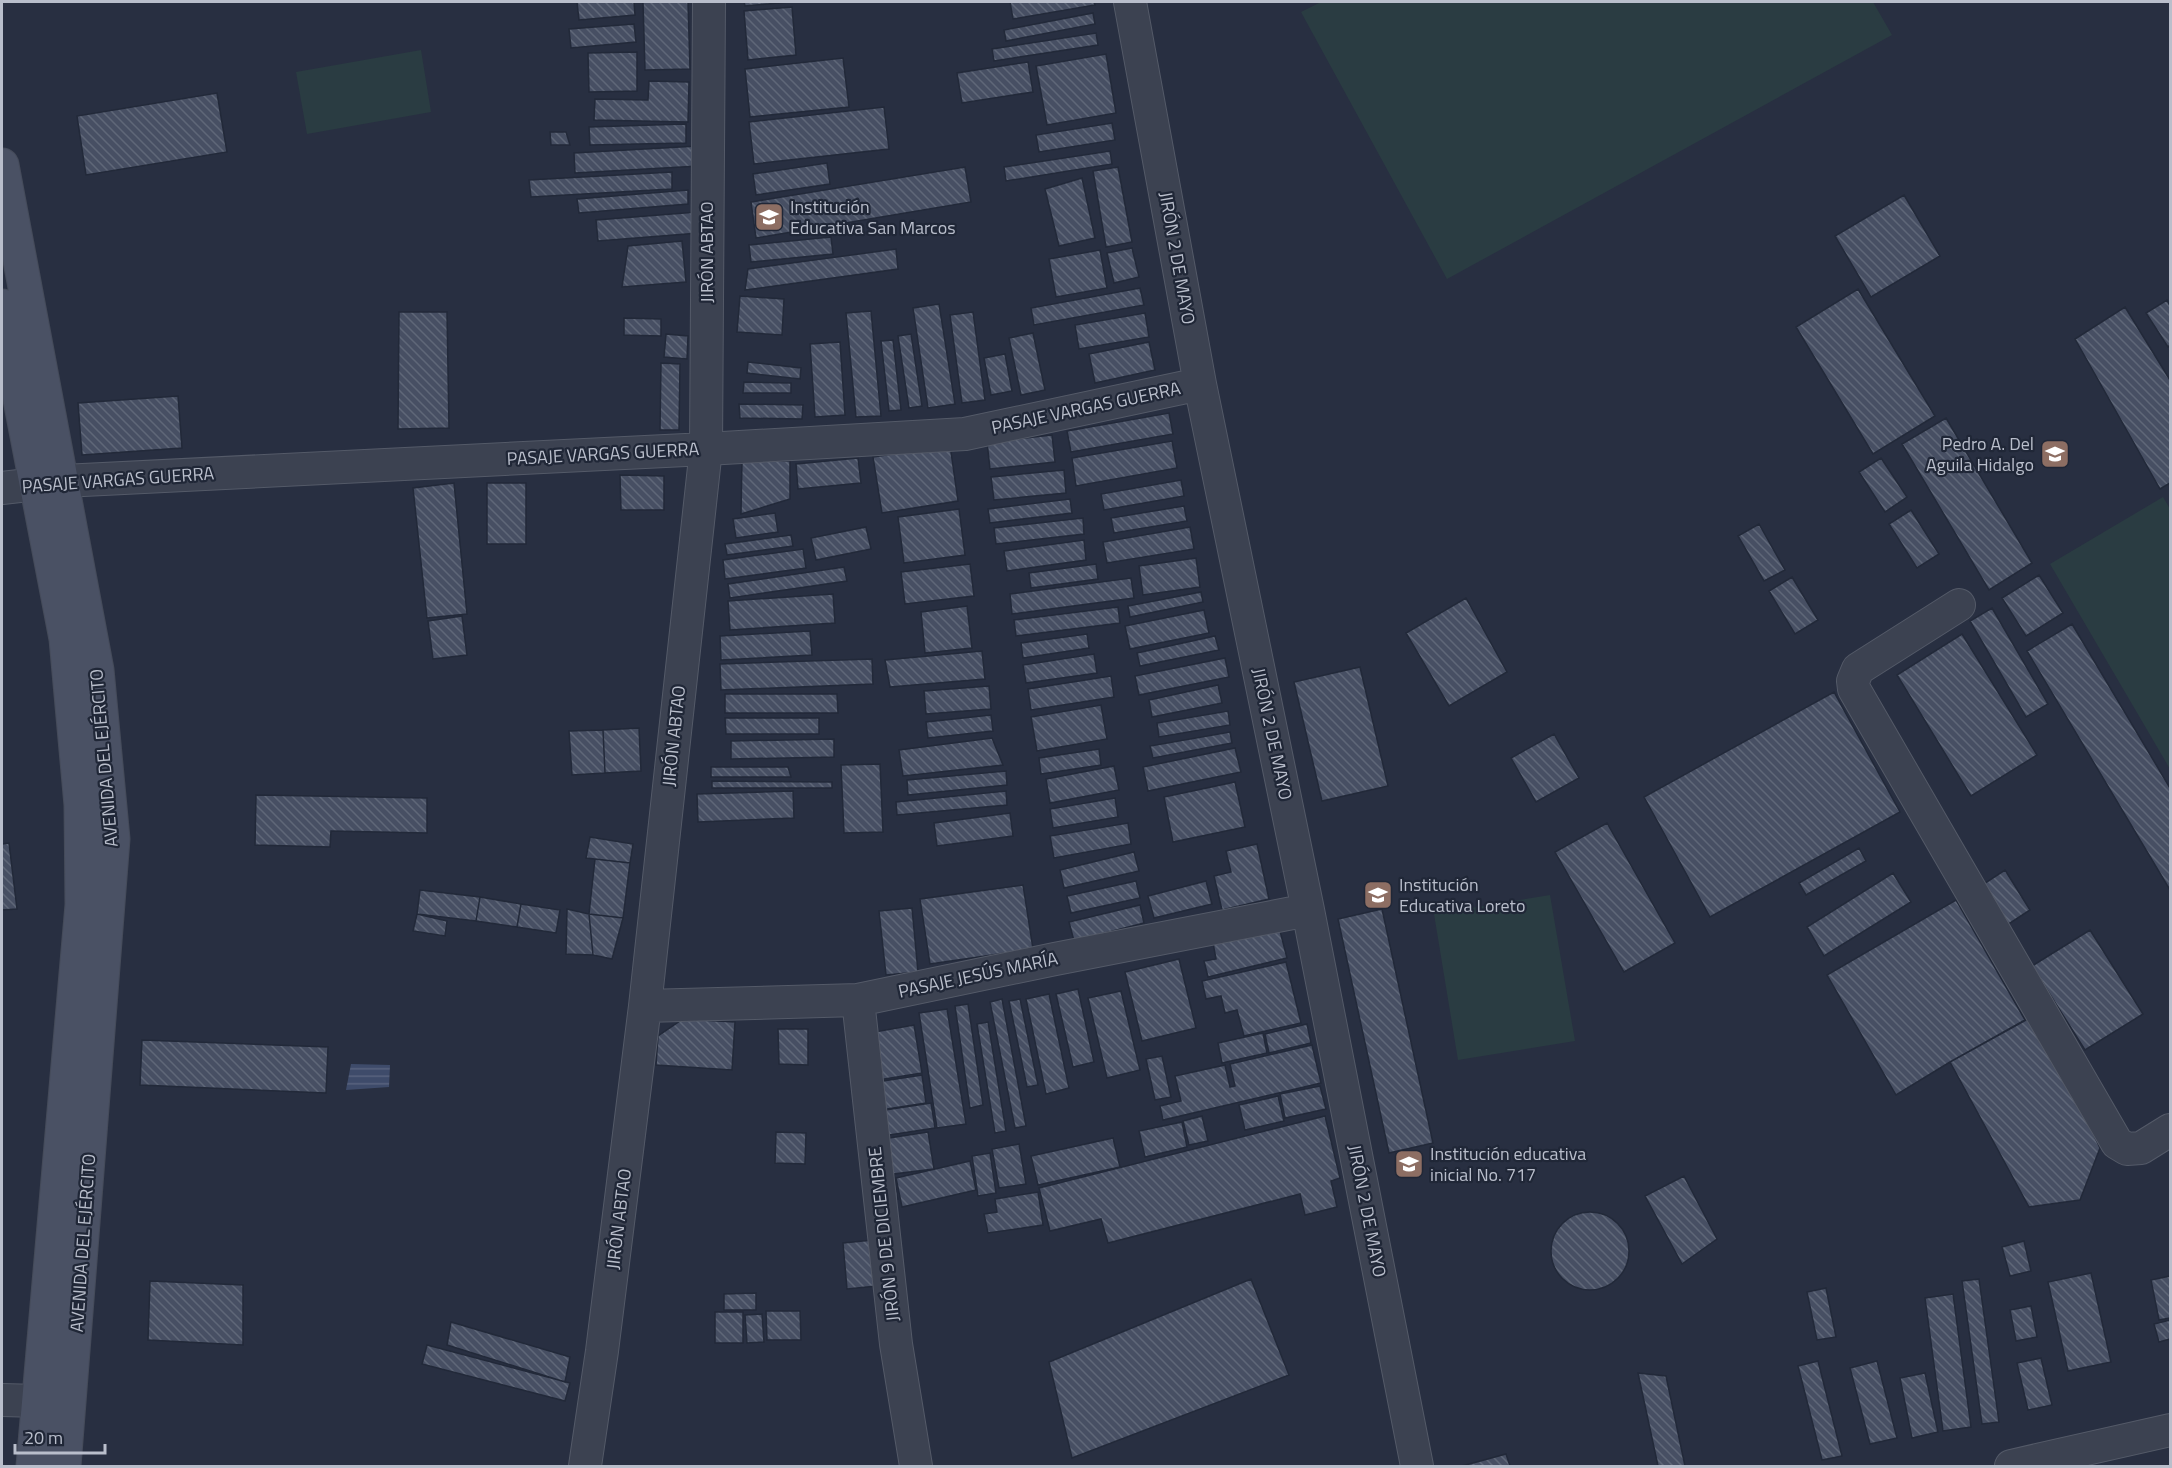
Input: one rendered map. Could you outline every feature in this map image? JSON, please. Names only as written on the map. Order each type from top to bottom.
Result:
[{"type":"main road","name":"AVENIDA DEL EJÉRCITO","points":[[2,165],[49,483],[81,805],[81,905],[33,1467]]},
{"type":"main road","name":"AVENIDA DEL EJÉRCITO","points":[[2,306],[97,670],[113,839],[64,1467]]},
{"type":"street","name":"JIRÓN ABTAO","points":[[585,1467],[602,1351],[645,1006],[706,449],[709,2]]},
{"type":"street","name":"JIRÓN 2 DE MAYO","points":[[1130,2],[1200,384],[1308,910],[1417,1467]]},
{"type":"street","name":"PASAJE VARGAS GUERRA","points":[[2,488],[49,483],[964,434],[1200,384]]},
{"type":"street","points":[[1959,605],[1858,669],[1853,681],[1854,688],[2117,1143],[2127,1149],[2141,1148],[2170,1130]]},
{"type":"street","name":"PASAJE JESÚS MARÍA","points":[[645,1006],[858,1000],[1308,910]]},
{"type":"street","name":"JIRÓN 9 DE DICIEMBRE","points":[[858,1000],[896,1344],[916,1467]]},
{"type":"street","points":[[2,1400],[39,1401]]},
{"type":"street","points":[[2011,1467],[2170,1430]]},
{"type":"shaded area","points":[[1321,2],[1873,2],[1892,35],[1447,279],[1301,12]]},
{"type":"shaded area","points":[[421,50],[431,112],[307,134],[296,72]]},
{"type":"shaded area","points":[[2163,497],[2170,509],[2170,769],[2050,564]]},
{"type":"shaded area","points":[[1550,895],[1575,1041],[1458,1060],[1434,914]]},
{"type":"water","points":[[351,1064],[390,1065],[389,1087],[346,1090]]},
{"type":"building","points":[[577,2],[634,2],[635,15],[579,20]]},
{"type":"building","points":[[643,2],[688,2],[690,69],[645,70]]},
{"type":"building","points":[[744,2],[789,2],[745,6]]},
{"type":"building","points":[[1010,2],[1094,2],[1095,5],[1013,19]]},
{"type":"building","points":[[792,7],[796,55],[748,60],[744,11]]},
{"type":"building","points":[[1093,13],[1095,24],[1006,41],[1004,30]]},
{"type":"building","points":[[634,24],[636,42],[571,48],[569,29]]},
{"type":"building","points":[[1096,33],[1098,45],[994,61],[992,49]]},
{"type":"building","points":[[637,52],[637,91],[589,92],[588,53]]},
{"type":"building","points":[[1106,54],[1116,113],[1047,125],[1036,66]]},
{"type":"building","points":[[843,58],[849,107],[750,117],[745,69]]},
{"type":"building","points":[[1028,62],[1033,92],[962,103],[957,73]]},
{"type":"building","points":[[649,81],[689,82],[688,122],[594,120],[595,99],[648,100]]},
{"type":"building","points":[[217,93],[227,152],[86,175],[77,116]]},
{"type":"building","points":[[884,107],[889,149],[754,164],[749,122]]},
{"type":"building","points":[[1112,123],[1115,140],[1039,152],[1036,135]]},
{"type":"building","points":[[686,124],[686,143],[590,145],[589,127]]},
{"type":"building","points":[[550,132],[566,132],[570,145],[551,145]]},
{"type":"building","points":[[698,146],[699,166],[575,173],[574,153]]},
{"type":"building","points":[[1110,151],[1112,164],[1006,181],[1004,167]]},
{"type":"building","points":[[827,163],[830,184],[756,195],[753,174]]},
{"type":"building","points":[[965,167],[971,202],[756,238],[751,202]]},
{"type":"building","points":[[1118,167],[1132,242],[1106,247],[1093,171]]},
{"type":"building","points":[[672,172],[672,189],[531,197],[529,180]]},
{"type":"building","points":[[1082,178],[1095,238],[1059,246],[1045,189]]},
{"type":"building","points":[[688,190],[688,204],[579,213],[577,199]]},
{"type":"building","points":[[1904,195],[1940,256],[1871,297],[1835,236]]},
{"type":"building","points":[[697,212],[699,233],[598,241],[596,220]]},
{"type":"building","points":[[831,237],[833,254],[751,262],[749,245]]},
{"type":"building","points":[[682,241],[686,282],[622,287],[628,246]]},
{"type":"building","points":[[1132,248],[1139,277],[1114,283],[1107,253]]},
{"type":"building","points":[[896,249],[898,269],[745,290],[748,269]]},
{"type":"building","points":[[1100,250],[1107,288],[1056,297],[1049,259]]},
{"type":"building","points":[[1140,288],[1144,305],[1034,325],[1031,308]]},
{"type":"building","points":[[1858,289],[1935,416],[1873,454],[1796,327]]},
{"type":"building","points":[[740,296],[784,299],[782,335],[737,332]]},
{"type":"building","points":[[2167,300],[2170,306],[2170,345],[2168,347],[2146,313]]},
{"type":"building","points":[[939,304],[955,404],[928,408],[913,308]]},
{"type":"building","points":[[2125,307],[2170,380],[2170,483],[2160,489],[2075,339]]},
{"type":"building","points":[[871,311],[881,416],[856,417],[846,313]]},
{"type":"building","points":[[399,312],[447,312],[449,428],[398,429]]},
{"type":"building","points":[[973,312],[985,400],[962,403],[950,315]]},
{"type":"building","points":[[1145,313],[1149,337],[1079,349],[1075,325]]},
{"type":"building","points":[[624,318],[661,319],[661,336],[624,335]]},
{"type":"building","points":[[1033,333],[1045,390],[1021,395],[1009,338]]},
{"type":"building","points":[[666,334],[688,336],[687,359],[664,357]]},
{"type":"building","points":[[911,334],[922,406],[909,408],[898,336]]},
{"type":"building","points":[[893,340],[901,410],[889,411],[881,341]]},
{"type":"building","points":[[840,342],[845,415],[815,417],[810,344]]},
{"type":"building","points":[[1149,342],[1155,370],[1095,383],[1089,354]]},
{"type":"building","points":[[1005,354],[1012,391],[991,395],[984,358]]},
{"type":"building","points":[[748,362],[801,368],[800,379],[747,373]]},
{"type":"building","points":[[661,363],[680,364],[679,430],[660,430]]},
{"type":"building","points":[[744,382],[791,383],[791,393],[743,393]]},
{"type":"building","points":[[178,396],[182,448],[82,455],[78,403]]},
{"type":"building","points":[[739,404],[803,405],[802,419],[740,418]]},
{"type":"building","points":[[1169,413],[1173,434],[1071,452],[1067,431]]},
{"type":"building","points":[[1946,418],[2032,563],[1989,590],[1902,444]]},
{"type":"building","points":[[1052,435],[1055,462],[990,469],[987,442]]},
{"type":"building","points":[[1172,441],[1177,468],[1076,486],[1072,458]]},
{"type":"building","points":[[950,445],[958,501],[882,513],[873,457]]},
{"type":"building","points":[[858,458],[861,483],[798,489],[796,464]]},
{"type":"building","points":[[1881,458],[1907,497],[1885,512],[1859,472]]},
{"type":"building","points":[[742,460],[790,461],[790,499],[741,514]]},
{"type":"building","points":[[1064,470],[1066,493],[994,500],[991,477]]},
{"type":"building","points":[[620,475],[664,476],[664,510],[621,510]]},
{"type":"building","points":[[1181,480],[1184,496],[1104,510],[1101,494]]},
{"type":"building","points":[[454,483],[467,614],[427,618],[413,488]]},
{"type":"building","points":[[487,483],[526,483],[526,544],[487,544]]},
{"type":"building","points":[[1070,499],[1072,513],[990,523],[988,509]]},
{"type":"building","points":[[1184,506],[1187,521],[1114,533],[1111,518]]},
{"type":"building","points":[[959,509],[965,555],[904,563],[898,517]]},
{"type":"building","points":[[1911,510],[1939,554],[1917,568],[1889,524]]},
{"type":"building","points":[[775,513],[778,532],[736,538],[733,519]]},
{"type":"building","points":[[1083,518],[1084,534],[996,544],[994,528]]},
{"type":"building","points":[[1759,524],[1785,570],[1764,581],[1738,536]]},
{"type":"building","points":[[866,527],[871,549],[816,560],[811,538]]},
{"type":"building","points":[[1190,527],[1194,549],[1107,563],[1103,542]]},
{"type":"building","points":[[791,535],[793,546],[727,555],[725,544]]},
{"type":"building","points":[[1084,540],[1086,560],[1007,571],[1004,551]]},
{"type":"building","points":[[803,549],[806,568],[725,579],[723,560]]},
{"type":"building","points":[[1196,558],[1200,587],[1143,595],[1139,566]]},
{"type":"building","points":[[970,564],[974,596],[905,604],[901,572]]},
{"type":"building","points":[[1096,564],[1098,579],[1031,588],[1029,573]]},
{"type":"building","points":[[844,567],[847,581],[730,598],[728,584]]},
{"type":"building","points":[[2039,575],[2063,613],[2026,636],[2002,598]]},
{"type":"building","points":[[1792,577],[1818,620],[1795,634],[1769,591]]},
{"type":"building","points":[[1131,578],[1134,598],[1012,614],[1010,594]]},
{"type":"building","points":[[1201,592],[1203,602],[1130,617],[1128,606]]},
{"type":"building","points":[[833,594],[835,623],[730,630],[728,601]]},
{"type":"building","points":[[1466,598],[1507,672],[1449,706],[1406,633]]},
{"type":"building","points":[[967,606],[972,648],[925,653],[921,612]]},
{"type":"building","points":[[1118,607],[1120,623],[1016,636],[1014,620]]},
{"type":"building","points":[[1992,608],[2048,704],[2026,717],[1970,621]]},
{"type":"building","points":[[1204,610],[1209,633],[1130,649],[1125,626]]},
{"type":"building","points":[[462,616],[467,655],[433,659],[428,621]]},
{"type":"building","points":[[2072,624],[2170,788],[2170,890],[2027,651]]},
{"type":"building","points":[[810,631],[812,655],[721,660],[720,636]]},
{"type":"building","points":[[1087,634],[1089,648],[1023,658],[1021,643]]},
{"type":"building","points":[[1962,634],[2037,755],[1971,796],[1897,675]]},
{"type":"building","points":[[1215,636],[1219,650],[1140,666],[1137,653]]},
{"type":"building","points":[[982,651],[985,679],[890,687],[885,660]]},
{"type":"building","points":[[1094,654],[1097,673],[1026,683],[1023,665]]},
{"type":"building","points":[[1225,658],[1229,677],[1139,695],[1135,676]]},
{"type":"building","points":[[872,659],[873,684],[721,690],[720,664]]},
{"type":"building","points":[[1360,667],[1388,786],[1322,801],[1294,682]]},
{"type":"building","points":[[1111,676],[1114,697],[1031,710],[1028,689]]},
{"type":"building","points":[[1218,685],[1222,703],[1152,717],[1149,700]]},
{"type":"building","points":[[989,686],[991,709],[926,714],[924,691]]},
{"type":"building","points":[[1834,692],[1900,812],[1710,917],[1644,797]]},
{"type":"building","points":[[725,694],[837,694],[838,713],[725,713]]},
{"type":"building","points":[[1101,705],[1107,739],[1037,751],[1031,717]]},
{"type":"building","points":[[1228,711],[1230,725],[1159,737],[1157,723]]},
{"type":"building","points":[[991,715],[993,731],[928,738],[926,722]]},
{"type":"building","points":[[725,718],[819,718],[819,734],[726,734]]},
{"type":"building","points":[[639,728],[641,771],[605,773],[603,730]]},
{"type":"building","points":[[603,730],[605,773],[572,775],[569,731]]},
{"type":"building","points":[[1230,732],[1232,743],[1153,758],[1150,746]]},
{"type":"building","points":[[1554,734],[1579,778],[1536,802],[1511,758]]},
{"type":"building","points":[[992,738],[1003,765],[903,776],[899,750]]},
{"type":"building","points":[[834,739],[834,757],[731,759],[731,741]]},
{"type":"building","points":[[1235,748],[1241,772],[1148,791],[1143,767]]},
{"type":"building","points":[[1099,749],[1101,765],[1041,774],[1039,758]]},
{"type":"building","points":[[880,764],[883,832],[844,833],[841,765]]},
{"type":"building","points":[[1114,766],[1119,790],[1050,803],[1046,779]]},
{"type":"building","points":[[711,767],[788,767],[791,777],[711,777]]},
{"type":"building","points":[[1006,771],[1007,785],[908,795],[907,780]]},
{"type":"building","points":[[712,781],[832,782],[832,788],[712,788]]},
{"type":"building","points":[[1235,782],[1245,827],[1173,842],[1164,797]]},
{"type":"building","points":[[793,791],[794,818],[698,822],[697,794]]},
{"type":"building","points":[[1006,791],[1007,805],[897,815],[896,802]]},
{"type":"building","points":[[256,795],[427,798],[427,833],[331,831],[330,847],[255,845]]},
{"type":"building","points":[[1115,798],[1118,817],[1053,828],[1050,809]]},
{"type":"building","points":[[1010,813],[1013,836],[937,846],[934,823]]},
{"type":"building","points":[[1128,823],[1131,844],[1054,858],[1050,836]]},
{"type":"building","points":[[1607,823],[1675,943],[1624,972],[1555,852]]},
{"type":"building","points":[[590,837],[633,844],[630,863],[586,858]]},
{"type":"building","points":[[9,843],[17,909],[2,910],[2,844]]},
{"type":"building","points":[[1257,844],[1269,899],[1222,910],[1214,876],[1231,872],[1226,851]]},
{"type":"building","points":[[1859,848],[1866,861],[1806,895],[1799,883]]},
{"type":"building","points":[[1134,852],[1139,871],[1064,888],[1060,870]]},
{"type":"building","points":[[595,859],[630,863],[623,918],[589,914]]},
{"type":"building","points":[[2005,870],[2030,910],[2001,929],[1976,889]]},
{"type":"building","points":[[1893,873],[1911,902],[1824,956],[1807,927]]},
{"type":"building","points":[[1136,881],[1140,898],[1071,913],[1067,896]]},
{"type":"building","points":[[1206,881],[1212,904],[1154,918],[1148,896]]},
{"type":"building","points":[[1023,885],[1033,949],[930,964],[920,899]]},
{"type":"building","points":[[420,890],[480,897],[476,921],[417,914]]},
{"type":"building","points":[[480,897],[521,904],[517,927],[476,921]]},
{"type":"building","points":[[1956,900],[2025,1020],[1896,1095],[1827,975]]},
{"type":"building","points":[[521,904],[560,910],[556,933],[517,927]]},
{"type":"building","points":[[1140,905],[1144,923],[1074,941],[1069,922]]},
{"type":"building","points":[[912,908],[918,972],[886,975],[879,911]]},
{"type":"building","points":[[567,909],[589,914],[593,955],[566,954]]},
{"type":"building","points":[[1382,909],[1433,1143],[1389,1153],[1338,919]]},
{"type":"building","points":[[417,914],[447,921],[445,936],[413,931]]},
{"type":"building","points":[[589,914],[623,918],[612,959],[593,955]]},
{"type":"building","points":[[1279,927],[1287,958],[1208,977],[1204,961],[1216,959],[1213,943]]},
{"type":"building","points":[[2090,930],[2143,1014],[2085,1050],[2032,966]]},
{"type":"building","points":[[1179,959],[1196,1028],[1142,1041],[1125,972]]},
{"type":"building","points":[[1286,962],[1301,1023],[1244,1036],[1237,1010],[1225,1013],[1221,996],[1206,999],[1202,981]]},
{"type":"building","points":[[1078,989],[1094,1062],[1073,1067],[1056,994]]},
{"type":"building","points":[[1121,991],[1140,1070],[1107,1078],[1088,998]]},
{"type":"building","points":[[1049,994],[1069,1088],[1046,1094],[1026,999]]},
{"type":"building","points":[[1002,999],[1026,1126],[1015,1128],[990,1002]]},
{"type":"building","points":[[1020,999],[1038,1085],[1027,1087],[1009,1001]]},
{"type":"building","points":[[968,1004],[983,1105],[970,1108],[955,1006]]},
{"type":"building","points":[[947,1009],[966,1124],[937,1128],[919,1013]]},
{"type":"building","points":[[2037,1014],[2100,1148],[2080,1200],[2029,1207],[1950,1062]]},
{"type":"building","points":[[683,1019],[735,1022],[732,1070],[656,1065],[658,1036]]},
{"type":"building","points":[[988,1022],[1006,1131],[995,1133],[977,1024]]},
{"type":"building","points":[[1307,1024],[1311,1043],[1269,1053],[1265,1034]]},
{"type":"building","points":[[914,1025],[922,1073],[872,1081],[863,1034]]},
{"type":"building","points":[[778,1029],[808,1029],[808,1065],[779,1064]]},
{"type":"building","points":[[1263,1033],[1267,1053],[1222,1063],[1218,1043]]},
{"type":"building","points":[[142,1040],[328,1047],[326,1093],[140,1085]]},
{"type":"building","points":[[1312,1045],[1321,1083],[1163,1120],[1160,1106],[1181,1101],[1175,1076],[1225,1065],[1230,1087],[1235,1086],[1230,1064]]},
{"type":"building","points":[[1162,1056],[1171,1097],[1155,1100],[1146,1059]]},
{"type":"building","points":[[922,1075],[926,1103],[874,1111],[870,1083]]},
{"type":"building","points":[[1320,1086],[1326,1109],[1285,1118],[1280,1094]]},
{"type":"building","points":[[1278,1096],[1284,1121],[1245,1130],[1239,1105]]},
{"type":"building","points":[[931,1103],[935,1128],[876,1137],[872,1112]]},
{"type":"building","points":[[1202,1116],[1208,1141],[1189,1145],[1183,1121]]},
{"type":"building","points":[[1325,1116],[1340,1178],[1331,1181],[1337,1207],[1305,1215],[1300,1194],[1108,1243],[1101,1219],[1050,1231],[1039,1188]]},
{"type":"building","points":[[1182,1122],[1187,1147],[1145,1157],[1139,1131]]},
{"type":"building","points":[[776,1132],[806,1133],[805,1164],[775,1163]]},
{"type":"building","points":[[928,1132],[934,1169],[894,1174],[898,1199],[884,1201],[876,1140]]},
{"type":"building","points":[[1113,1138],[1120,1167],[1038,1185],[1031,1156]]},
{"type":"building","points":[[1019,1144],[1026,1184],[999,1188],[992,1149]]},
{"type":"building","points":[[990,1153],[996,1193],[978,1196],[972,1156]]},
{"type":"building","points":[[970,1161],[976,1190],[902,1207],[896,1178]]},
{"type":"building","points":[[1684,1176],[1717,1239],[1682,1264],[1645,1196]]},
{"type":"building","points":[[1038,1192],[1043,1225],[988,1233],[984,1214],[997,1212],[995,1199]]},
{"type":"building","points":[[1582,1212],[1598,1212],[1612,1218],[1623,1229],[1629,1243],[1629,1259],[1623,1273],[1612,1284],[1598,1290],[1582,1290],[1568,1284],[1557,1273],[1551,1259],[1551,1243],[1557,1229],[1568,1218]]},
{"type":"building","points":[[873,1240],[877,1286],[847,1289],[843,1243]]},
{"type":"building","points":[[2024,1241],[2031,1271],[2010,1276],[2002,1247]]},
{"type":"building","points":[[2091,1273],[2111,1362],[2068,1371],[2048,1282]]},
{"type":"building","points":[[2170,1276],[2170,1318],[2159,1320],[2151,1280]]},
{"type":"building","points":[[1251,1279],[1289,1375],[1072,1458],[1049,1362]]},
{"type":"building","points":[[1979,1279],[1999,1422],[1982,1424],[1962,1281]]},
{"type":"building","points":[[150,1281],[243,1285],[243,1345],[148,1340]]},
{"type":"building","points":[[1826,1288],[1836,1337],[1817,1340],[1807,1292]]},
{"type":"building","points":[[756,1293],[756,1310],[724,1310],[724,1294]]},
{"type":"building","points":[[1953,1294],[1971,1427],[1943,1431],[1925,1298]]},
{"type":"building","points":[[2031,1306],[2037,1337],[2016,1341],[2010,1310]]},
{"type":"building","points":[[766,1311],[800,1311],[801,1340],[767,1340]]},
{"type":"building","points":[[715,1312],[743,1312],[743,1343],[715,1343]]},
{"type":"building","points":[[762,1314],[764,1342],[747,1343],[745,1315]]},
{"type":"building","points":[[2170,1320],[2170,1339],[2159,1342],[2154,1324]]},
{"type":"building","points":[[451,1322],[570,1357],[565,1382],[447,1345]]},
{"type":"building","points":[[427,1345],[570,1383],[565,1401],[422,1364]]},
{"type":"building","points":[[2041,1358],[2052,1405],[2028,1410],[2017,1363]]},
{"type":"building","points":[[1818,1361],[1842,1456],[1822,1460],[1798,1366]]},
{"type":"building","points":[[1877,1361],[1897,1438],[1870,1444],[1850,1368]]},
{"type":"building","points":[[1638,1373],[1666,1376],[1685,1466],[1658,1466]]},
{"type":"building","points":[[1925,1373],[1938,1432],[1912,1438],[1900,1378]]},
{"type":"building","points":[[1506,1454],[1510,1466],[1462,1466]]},
{"type":"place","name":"Institución Educativa San Marcos","points":[[769,217]]},
{"type":"place","name":"Pedro A. Del Aguila Hidalgo","points":[[2055,454]]},
{"type":"place","name":"Institución Educativa Loreto","points":[[1378,895]]},
{"type":"place","name":"Institución educativa inicial No. 717","points":[[1409,1164]]}]
